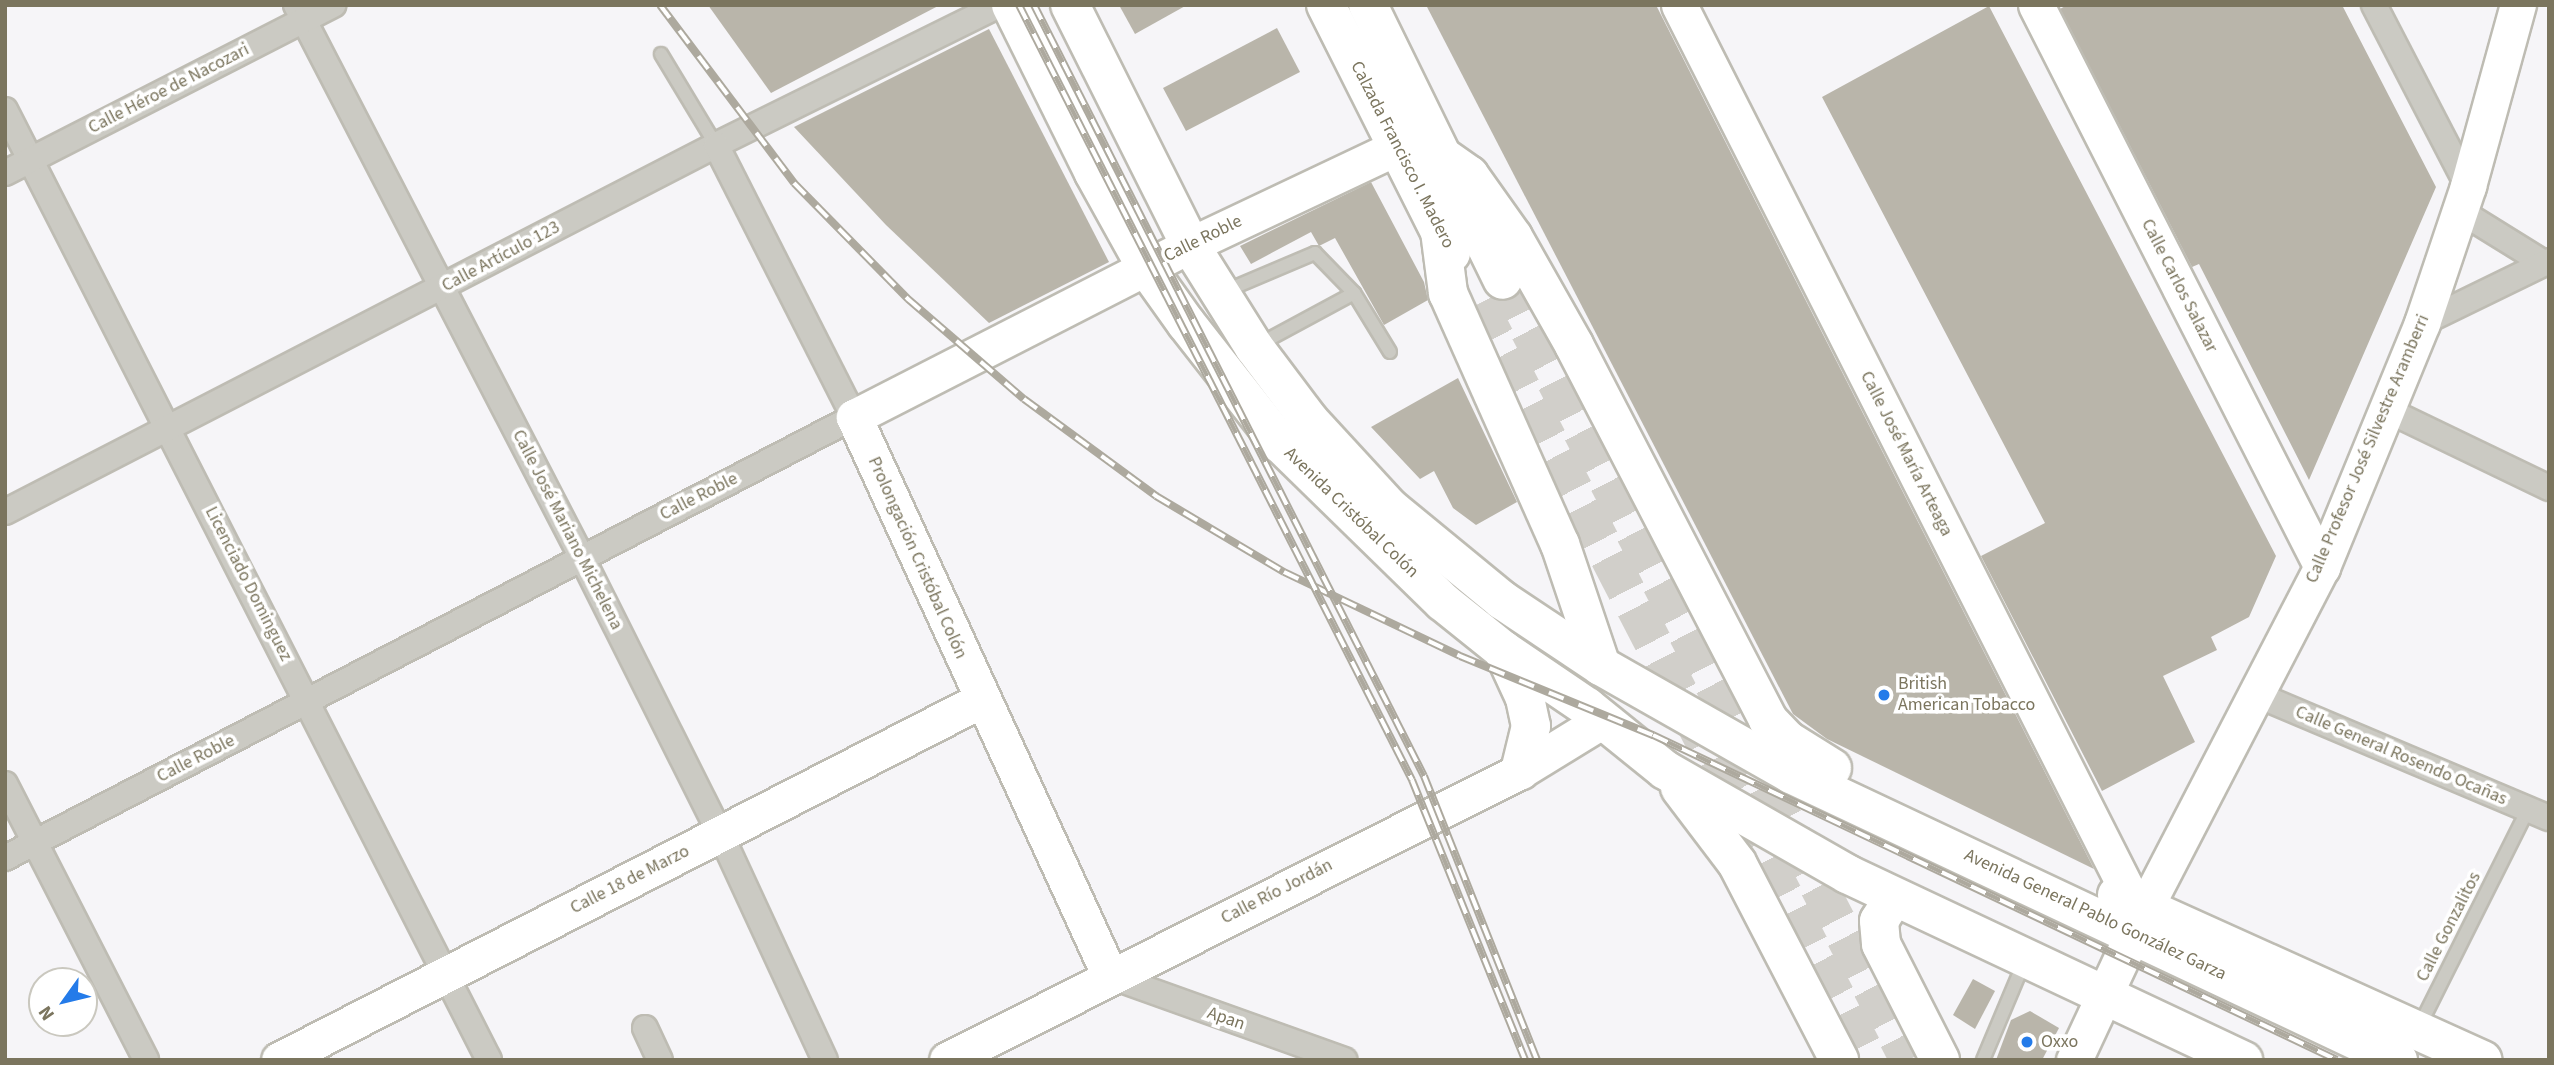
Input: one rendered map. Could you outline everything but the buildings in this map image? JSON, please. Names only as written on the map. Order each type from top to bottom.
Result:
[{"type":"main road","name":"Avenida Cristóbal Colón","points":[[1011,5],[1146,267],[1281,444],[1378,518],[1601,666],[1791,774]]},
{"type":"main road","name":"Avenida Cristóbal Colón","points":[[1070,5],[1190,245],[1218,294],[1378,518],[1503,650],[1604,720],[1665,771],[1847,874],[1894,897]]},
{"type":"main road","name":"Calzada Francisco I. Madero","points":[[1326,5],[1440,231],[1490,292],[1440,154],[1368,5]]},
{"type":"main road","points":[[1440,154],[1469,175],[1503,220],[1574,345],[1768,720],[1787,740],[1814,761],[2137,914]]},
{"type":"main road","points":[[1440,231],[1448,293],[1560,544],[1601,666]]},
{"type":"main road","points":[[1503,650],[1525,698],[1531,726],[1520,771]]},
{"type":"main road","points":[[1665,771],[1737,863],[1839,1060]]},
{"type":"main road","name":"Avenida General Pablo González Garza","points":[[1791,774],[2137,914],[2408,1048],[2482,1060]]},
{"type":"main road","points":[[1940,1060],[1881,944],[1879,921],[1894,897],[2244,1060]]},
{"type":"street","name":"Calle Héroe de Nacozari","points":[[5,173],[300,13],[334,5]]},
{"type":"street","name":"Calle Artículo 123","points":[[5,512],[716,145],[999,5]]},
{"type":"street","name":"Calle José María Arteaga","points":[[1679,5],[2137,914]]},
{"type":"street","name":"Calle Carlos Salazar","points":[[2036,5],[2322,567]]},
{"type":"street","points":[[2374,5],[2464,198],[2546,262],[2423,323]]},
{"type":"street","name":"Calle Profesor José Silvestre Aramberri","points":[[2074,1060],[2104,996],[2137,914],[2322,567],[2423,323],[2464,198],[2518,5]]},
{"type":"street","name":"Calle José Mariano Michelena","points":[[300,13],[582,558],[720,834],[825,1060]]},
{"type":"street","name":"Licenciado Dominguez","points":[[5,110],[309,702],[489,1060]]},
{"type":"street","name":"Prolongación Cristóbal Colón","points":[[716,145],[853,417],[1110,976]]},
{"type":"street","name":"Calle Roble","points":[[5,858],[1146,267],[1397,147]]},
{"type":"street","points":[[2385,410],[2549,488]]},
{"type":"street","name":"Calle General Rosendo Ocañas","points":[[2253,693],[2538,815]]},
{"type":"street","name":"Calle 18 de Marzo","points":[[279,1060],[981,700]]},
{"type":"street","name":"Calle Río Jordán","points":[[947,1060],[984,1050],[1110,976],[1520,771],[1604,720]]},
{"type":"street","points":[[5,784],[146,1060]]},
{"type":"street","name":"Apan","points":[[1110,976],[1344,1060]]},
{"type":"street","points":[[645,1028],[660,1060]]},
{"type":"lane","points":[[661,54],[716,145]]},
{"type":"lane","points":[[1218,294],[1315,253],[1354,293],[1390,352]]},
{"type":"lane","points":[[1254,347],[1354,293]]},
{"type":"lane","name":"Calle Gonzalitos","points":[[2408,1048],[2538,815]]},
{"type":"lane","points":[[1983,1060],[2025,959]]},
{"type":"tunnel","points":[[1503,280],[1909,1060]]},
{"type":"tunnel","points":[[1478,304],[1869,1060]]},
{"type":"railway","points":[[660,5],[794,183],[908,299],[1024,399],[1156,496],[1284,572],[1460,656],[1653,735],[2337,1060]]},
{"type":"railway","points":[[1019,5],[1412,780],[1525,1060]]},
{"type":"railway","points":[[1034,5],[1424,776],[1537,1060]]},
{"type":"place","name":"British American Tobacco","points":[[1884,695]]},
{"type":"place","name":"Oxxo","points":[[2027,1042]]}]
